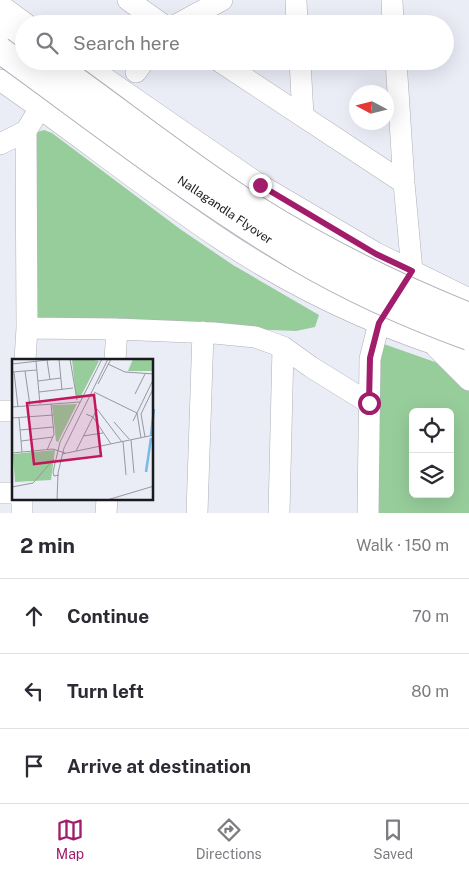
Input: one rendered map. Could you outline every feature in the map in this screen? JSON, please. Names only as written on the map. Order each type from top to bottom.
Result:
[{"type":"main road","points":[[0,26],[15,37]]},
{"type":"main road","name":"Nallagandla Flyover","points":[[0,50],[15,61]]},
{"type":"main road","name":"Nallagandla Flyover","points":[[28,70],[240,222],[299,258],[365,293],[469,337]]},
{"type":"main road","name":"Nallagandla Flyover","points":[[61,70],[252,207],[311,242],[375,275],[421,297],[469,316]]},
{"type":"street","points":[[128,0],[149,15]]},
{"type":"street","points":[[194,15],[222,0]]},
{"type":"street","points":[[296,0],[297,15]]},
{"type":"street","points":[[392,0],[393,15]]},
{"type":"street","points":[[0,6],[15,16]]},
{"type":"street","points":[[93,70],[260,185],[376,254],[469,299]]},
{"type":"street","points":[[233,70],[404,183]]},
{"type":"street","points":[[300,70],[303,116]]},
{"type":"street","points":[[397,70],[412,271],[434,344],[469,380]]},
{"type":"street","points":[[0,80],[163,200],[264,267],[322,298],[379,323],[469,355]]},
{"type":"street","points":[[25,359],[27,328],[26,131],[40,108]]},
{"type":"street","points":[[0,144],[26,131]]},
{"type":"street","points":[[220,239],[260,185]]},
{"type":"street","points":[[368,513],[370,358],[379,323],[412,271]]},
{"type":"street","points":[[27,328],[203,332],[255,337],[283,347],[369,403]]},
{"type":"street","points":[[115,359],[117,329]]},
{"type":"street","points":[[197,513],[203,332]]},
{"type":"street","points":[[279,513],[283,347]]},
{"type":"street","points":[[22,500],[22,513]]},
{"type":"street","points":[[106,513],[107,500]]},
{"type":"green space","points":[[44,130],[52,133],[180,229],[233,265],[319,315],[315,327],[296,331],[35,320],[32,139],[37,132]]},
{"type":"green space","points":[[381,343],[469,374],[469,513],[377,513]]},
{"type":"route","points":[[260,185],[376,254],[412,271],[379,323],[370,358],[369,403]]}]
